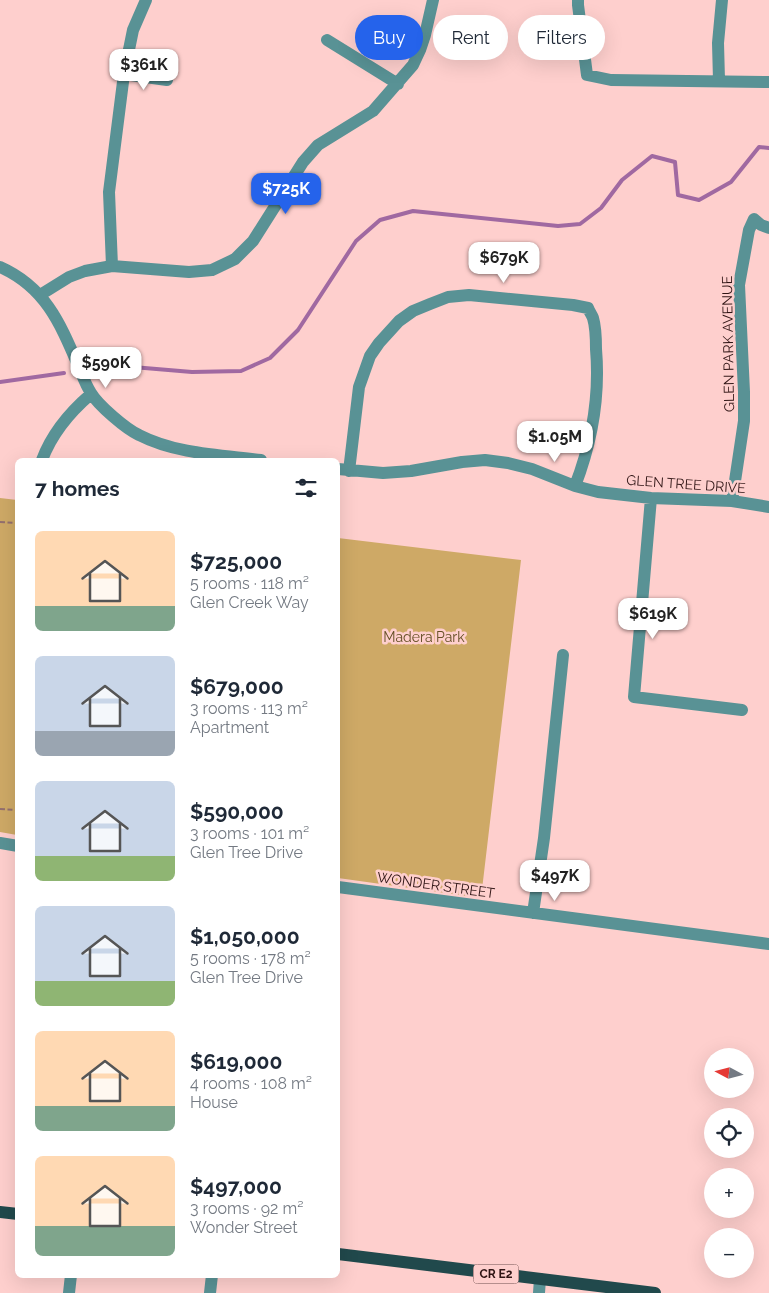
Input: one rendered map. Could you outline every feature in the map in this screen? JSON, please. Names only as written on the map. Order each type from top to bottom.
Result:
[{"type":"main road","points":[[0,1212],[15,1214]]},
{"type":"main road","name":"CR E2","points":[[340,1254],[655,1293]]},
{"type":"street","points":[[112,266],[109,192],[124,74],[133,30],[146,0]]},
{"type":"street","points":[[40,295],[69,277],[85,270],[112,266],[189,272],[212,270],[236,259],[253,241],[303,162],[318,145],[373,111],[413,65],[420,50],[433,0]]},
{"type":"street","points":[[578,0],[587,75],[611,80],[769,82]]},
{"type":"street","points":[[720,80],[718,43],[722,0]]},
{"type":"street","points":[[328,40],[398,84]]},
{"type":"street","points":[[124,74],[168,80]]},
{"type":"street","name":"GLEN PARK AVENUE","points":[[732,501],[744,421],[739,285],[749,230],[754,219],[761,225],[769,228]]},
{"type":"street","points":[[0,267],[22,280],[40,295],[51,309],[91,394],[117,420],[138,435],[154,442],[184,450],[246,458]]},
{"type":"street","points":[[344,470],[359,387],[370,356],[379,343],[399,321],[413,311],[448,297],[470,295],[588,308],[593,318],[598,373],[596,405],[586,455],[575,486]]},
{"type":"street","points":[[43,458],[66,417],[91,394]]},
{"type":"street","name":"GLEN TREE DRIVE","points":[[344,470],[383,473],[411,471],[462,462],[485,460],[508,462],[532,469],[575,486],[598,492],[651,498],[732,501],[769,507]]},
{"type":"street","points":[[651,498],[634,697],[742,710]]},
{"type":"street","points":[[533,913],[544,838],[563,655]]},
{"type":"street","points":[[0,843],[15,846]]},
{"type":"street","name":"WONDER STREET","points":[[340,888],[769,944]]},
{"type":"street","points":[[69,1293],[71,1278]]},
{"type":"street","points":[[210,1293],[212,1278]]},
{"type":"street","points":[[539,1293],[540,1279]]},
{"type":"path","points":[[0,522],[15,523]]},
{"type":"path","points":[[0,808],[15,810]]},
{"type":"green space","points":[[0,498],[15,500],[15,835],[0,832]]},
{"type":"green space","name":"Madera Park","points":[[340,538],[521,560],[481,898],[340,878]]},
{"type":"waterway","points":[[95,367],[109,365],[192,372],[241,371],[270,358],[298,330],[356,241],[380,220],[413,211],[558,226],[580,224],[601,208],[622,180],[652,156],[675,162],[678,195],[699,200],[731,182],[759,147],[769,148]]},
{"type":"waterway","points":[[0,382],[64,373]]}]
